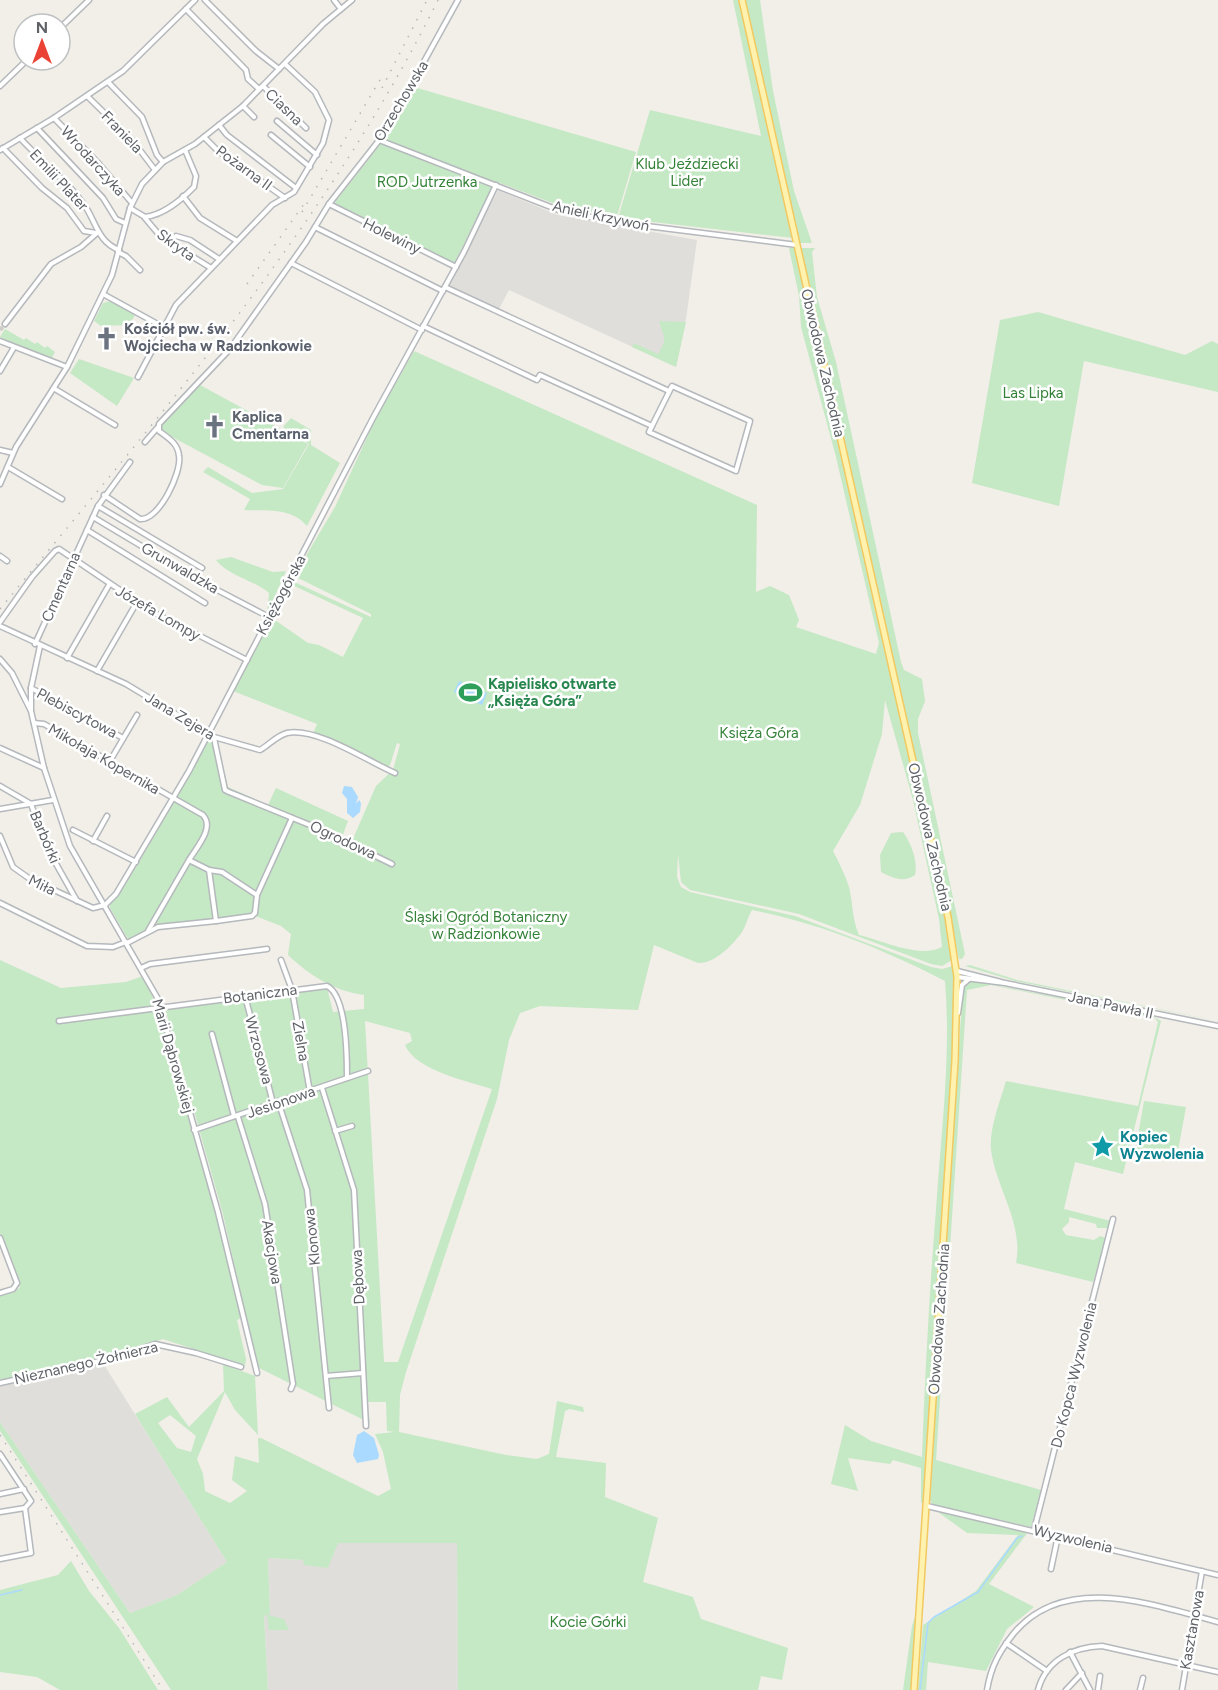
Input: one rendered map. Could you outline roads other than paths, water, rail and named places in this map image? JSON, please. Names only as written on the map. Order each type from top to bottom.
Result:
[{"type":"main road","name":"Obwodowa Zachodnia","points":[[742,0],[946,907],[957,974],[957,1017],[914,1690]]},
{"type":"street","points":[[72,16],[89,0]]},
{"type":"street","points":[[97,233],[84,231],[67,208],[1,149],[54,118],[123,71],[195,0]]},
{"type":"street","points":[[205,0],[256,51],[279,69]]},
{"type":"street","points":[[334,0],[341,9]]},
{"type":"street","points":[[0,484],[13,453],[68,367],[112,275],[131,205],[154,170],[204,137],[243,106],[352,0]]},
{"type":"street","name":"Orzechowska","points":[[145,442],[230,349],[291,263],[329,204],[380,140],[458,0]]},
{"type":"street","name":"Ciasna","points":[[186,9],[246,70],[248,78],[306,128]]},
{"type":"street","points":[[138,377],[176,304],[272,205],[285,198],[296,188],[310,167],[328,131],[329,122],[315,92],[285,63]]},
{"type":"street","points":[[0,86],[15,72]]},
{"type":"street","points":[[108,82],[142,117],[163,162]]},
{"type":"street","name":"Franiela","points":[[87,96],[134,141],[154,170]]},
{"type":"street","points":[[243,106],[254,117]]},
{"type":"street","name":"Wrodarczyka","points":[[54,118],[99,164],[131,205],[145,217]]},
{"type":"street","points":[[277,121],[317,154]]},
{"type":"street","points":[[219,125],[227,135],[296,188]]},
{"type":"street","points":[[37,128],[103,198],[116,219],[125,223]]},
{"type":"street","points":[[271,135],[310,167]]},
{"type":"street","name":"Pożarna II","points":[[204,137],[218,151],[285,198]]},
{"type":"street","name":"Emilii Plater","points":[[20,138],[76,194],[92,216],[97,233],[140,270]]},
{"type":"street","name":"Anieli Krzywoń","points":[[380,140],[561,211],[615,222],[797,245]]},
{"type":"street","points":[[145,217],[160,213],[194,187],[196,182],[184,150]]},
{"type":"street","name":"Księżogórska","points":[[105,905],[121,887],[174,799],[456,267],[496,185]]},
{"type":"street","points":[[183,196],[200,218],[237,241]]},
{"type":"street","name":"Holewiny","points":[[329,204],[456,267]]},
{"type":"street","name":"Skryta","points":[[145,217],[168,242],[211,268]]},
{"type":"street","points":[[315,226],[444,289],[669,391]]},
{"type":"street","points":[[5,324],[51,264],[81,247],[97,233]]},
{"type":"street","points":[[168,242],[176,236],[190,240],[219,259]]},
{"type":"street","points":[[291,263],[422,328],[537,380],[540,375],[652,426]]},
{"type":"street","points":[[103,294],[163,327]]},
{"type":"street","points":[[0,341],[13,348],[68,367]]},
{"type":"street","points":[[0,371],[13,348]]},
{"type":"street","points":[[672,386],[750,422],[736,471],[649,432],[669,391],[672,386]]},
{"type":"street","points":[[55,389],[115,425]]},
{"type":"street","points":[[104,495],[140,519],[152,516],[159,509],[176,476],[179,455],[175,444],[159,431],[158,426]]},
{"type":"street","points":[[0,450],[13,453]]},
{"type":"street","name":"Cmentarna","points":[[31,711],[31,688],[38,645],[98,506],[130,462]]},
{"type":"street","points":[[8,467],[62,499]]},
{"type":"street","points":[[98,506],[202,568]]},
{"type":"street","name":"Grunwaldzka","points":[[93,517],[200,581],[269,617]]},
{"type":"street","points":[[87,530],[205,603]]},
{"type":"street","points":[[0,624],[32,577],[55,551],[62,550],[74,558]]},
{"type":"street","points":[[0,556],[7,561]]},
{"type":"street","name":"Józefa Lompy","points":[[74,558],[109,585],[137,602],[247,660]]},
{"type":"street","points":[[66,658],[109,585]]},
{"type":"street","points":[[97,671],[137,602]]},
{"type":"street","name":"Jana Zejera","points":[[0,624],[38,645],[126,684],[214,737],[260,750],[282,735],[304,733],[335,744],[395,773]]},
{"type":"street","name":"Marii Dąbrowskiej","points":[[0,659],[12,674],[31,711],[53,800],[70,846],[141,968],[161,1008],[218,1212],[257,1373]]},
{"type":"street","name":"Plebiscytowa","points":[[31,688],[123,738]]},
{"type":"street","name":"Plebiscytowa","points":[[110,761],[137,715]]},
{"type":"street","name":"Mikołaja Kopernika","points":[[34,723],[44,724],[174,799]]},
{"type":"street","name":"Ogrodowa","points":[[214,737],[225,790],[392,864]]},
{"type":"street","points":[[0,748],[44,768]]},
{"type":"street","points":[[0,786],[31,804]]},
{"type":"street","points":[[147,932],[207,829],[207,822],[203,815],[174,799]]},
{"type":"street","points":[[0,809],[53,800]]},
{"type":"street","name":"Barbórki","points":[[31,804],[46,846],[77,902]]},
{"type":"street","points":[[93,841],[107,816]]},
{"type":"street","name":"Ogrodowa","points":[[126,942],[158,927],[255,914],[257,895],[292,818]]},
{"type":"street","points":[[73,830],[136,862]]},
{"type":"street","name":"Miła","points":[[0,836],[10,862],[19,874],[93,908],[105,905]]},
{"type":"street","points":[[189,860],[209,870],[222,872],[257,895]]},
{"type":"street","points":[[209,870],[216,921]]},
{"type":"street","points":[[0,903],[87,946],[113,947],[126,942]]},
{"type":"street","points":[[141,968],[150,964],[267,949]]},
{"type":"street","name":"Zielna","points":[[280,960],[292,990],[310,1092]]},
{"type":"street","name":"Jana Pawła II","points":[[957,974],[970,979],[1005,983]]},
{"type":"street","name":"Jana Pawła II","points":[[957,974],[1218,1026]]},
{"type":"street","points":[[957,1017],[962,985],[970,979]]},
{"type":"street","name":"Botaniczna","points":[[59,1021],[329,986],[337,997],[342,1012],[347,1078]]},
{"type":"street","name":"Wrzosowa","points":[[245,996],[276,1102]]},
{"type":"street","name":"Akacjowa","points":[[212,1034],[265,1204],[293,1384],[291,1389]]},
{"type":"street","name":"Jesionowa","points":[[194,1130],[368,1071]]},
{"type":"street","name":"Dębowa","points":[[322,1088],[354,1190],[366,1426]]},
{"type":"street","name":"Klonowa","points":[[276,1102],[307,1190],[329,1408]]},
{"type":"street","points":[[335,1131],[352,1126]]},
{"type":"street","name":"Do Kopca Wyzwolenia","points":[[1034,1530],[1113,1219]]},
{"type":"street","points":[[0,1238],[17,1283],[14,1289],[0,1293]]},
{"type":"street","name":"Nieznanego Żołnierza","points":[[0,1383],[113,1358],[155,1344],[241,1367]]},
{"type":"street","points":[[326,1376],[363,1373]]},
{"type":"street","points":[[0,1454],[31,1501],[25,1508],[0,1512]]},
{"type":"street","points":[[0,1494],[24,1489]]},
{"type":"street","name":"Wyzwolenia","points":[[927,1506],[1218,1575]]},
{"type":"street","points":[[0,1559],[29,1554],[32,1550],[25,1508]]},
{"type":"street","points":[[1051,1569],[1058,1536]]},
{"type":"street","name":"Kasztanowa","points":[[1182,1690],[1202,1571]]},
{"type":"street","points":[[987,1690],[992,1666],[1006,1643],[1032,1617],[1068,1599],[1094,1596],[1119,1598],[1218,1622]]},
{"type":"street","points":[[1006,1643],[1047,1671]]},
{"type":"street","points":[[1038,1690],[1047,1671],[1070,1652],[1082,1647],[1102,1646],[1218,1672]]},
{"type":"street","points":[[1070,1652],[1090,1690]]},
{"type":"street","points":[[1066,1690],[1082,1673]]},
{"type":"street","points":[[1098,1690],[1100,1676]]},
{"type":"street","points":[[1140,1690],[1143,1678]]},
{"type":"water","name":"Kąpielisko otwarte „Księża Góra”","points":[[459,681],[487,693],[482,705],[454,692]]},
{"type":"water","points":[[344,786],[352,787],[358,797],[356,804],[359,800],[361,803],[360,812],[353,818],[347,813],[347,799],[342,793]]},
{"type":"water","points":[[364,1431],[374,1438],[379,1455],[378,1459],[357,1463],[353,1455],[357,1435]]},
{"type":"waterway","points":[[920,1690],[928,1623],[934,1617],[978,1592],[1017,1538],[1022,1536]]},
{"type":"waterway","points":[[0,1595],[22,1590]]},
{"type":"tunnel","points":[[0,330],[5,324]]},
{"type":"railway","points":[[382,88],[427,0]]},
{"type":"railway","points":[[0,609],[179,391],[292,241],[345,163],[394,83],[438,0]]},
{"type":"railway","points":[[302,212],[381,78]]},
{"type":"railway","points":[[247,284],[304,204]]},
{"type":"railway","points":[[0,1435],[163,1690]]},
{"type":"place","name":"Kościół pw. św. Wojciecha w Radzionkowie","points":[[106,338]]},
{"type":"place","name":"Kaplica Cmentarna","points":[[214,426]]},
{"type":"place","name":"Kąpielisko otwarte „Księża Góra”","points":[[470,693]]},
{"type":"place","name":"Kopiec Wyzwolenia","points":[[1102,1146]]},
{"type":"park label","name":"Klub Jeździecki Lider","points":[[687,172]]},
{"type":"park label","name":"ROD Jutrzenka","points":[[427,182]]},
{"type":"park label","name":"Las Lipka","points":[[1033,393]]},
{"type":"park label","name":"Księża Góra","points":[[759,733]]},
{"type":"park label","name":"Śląski Ogród Botaniczny w Radzionkowie","points":[[486,926]]},
{"type":"park label","name":"Kocie Górki","points":[[588,1622]]}]
